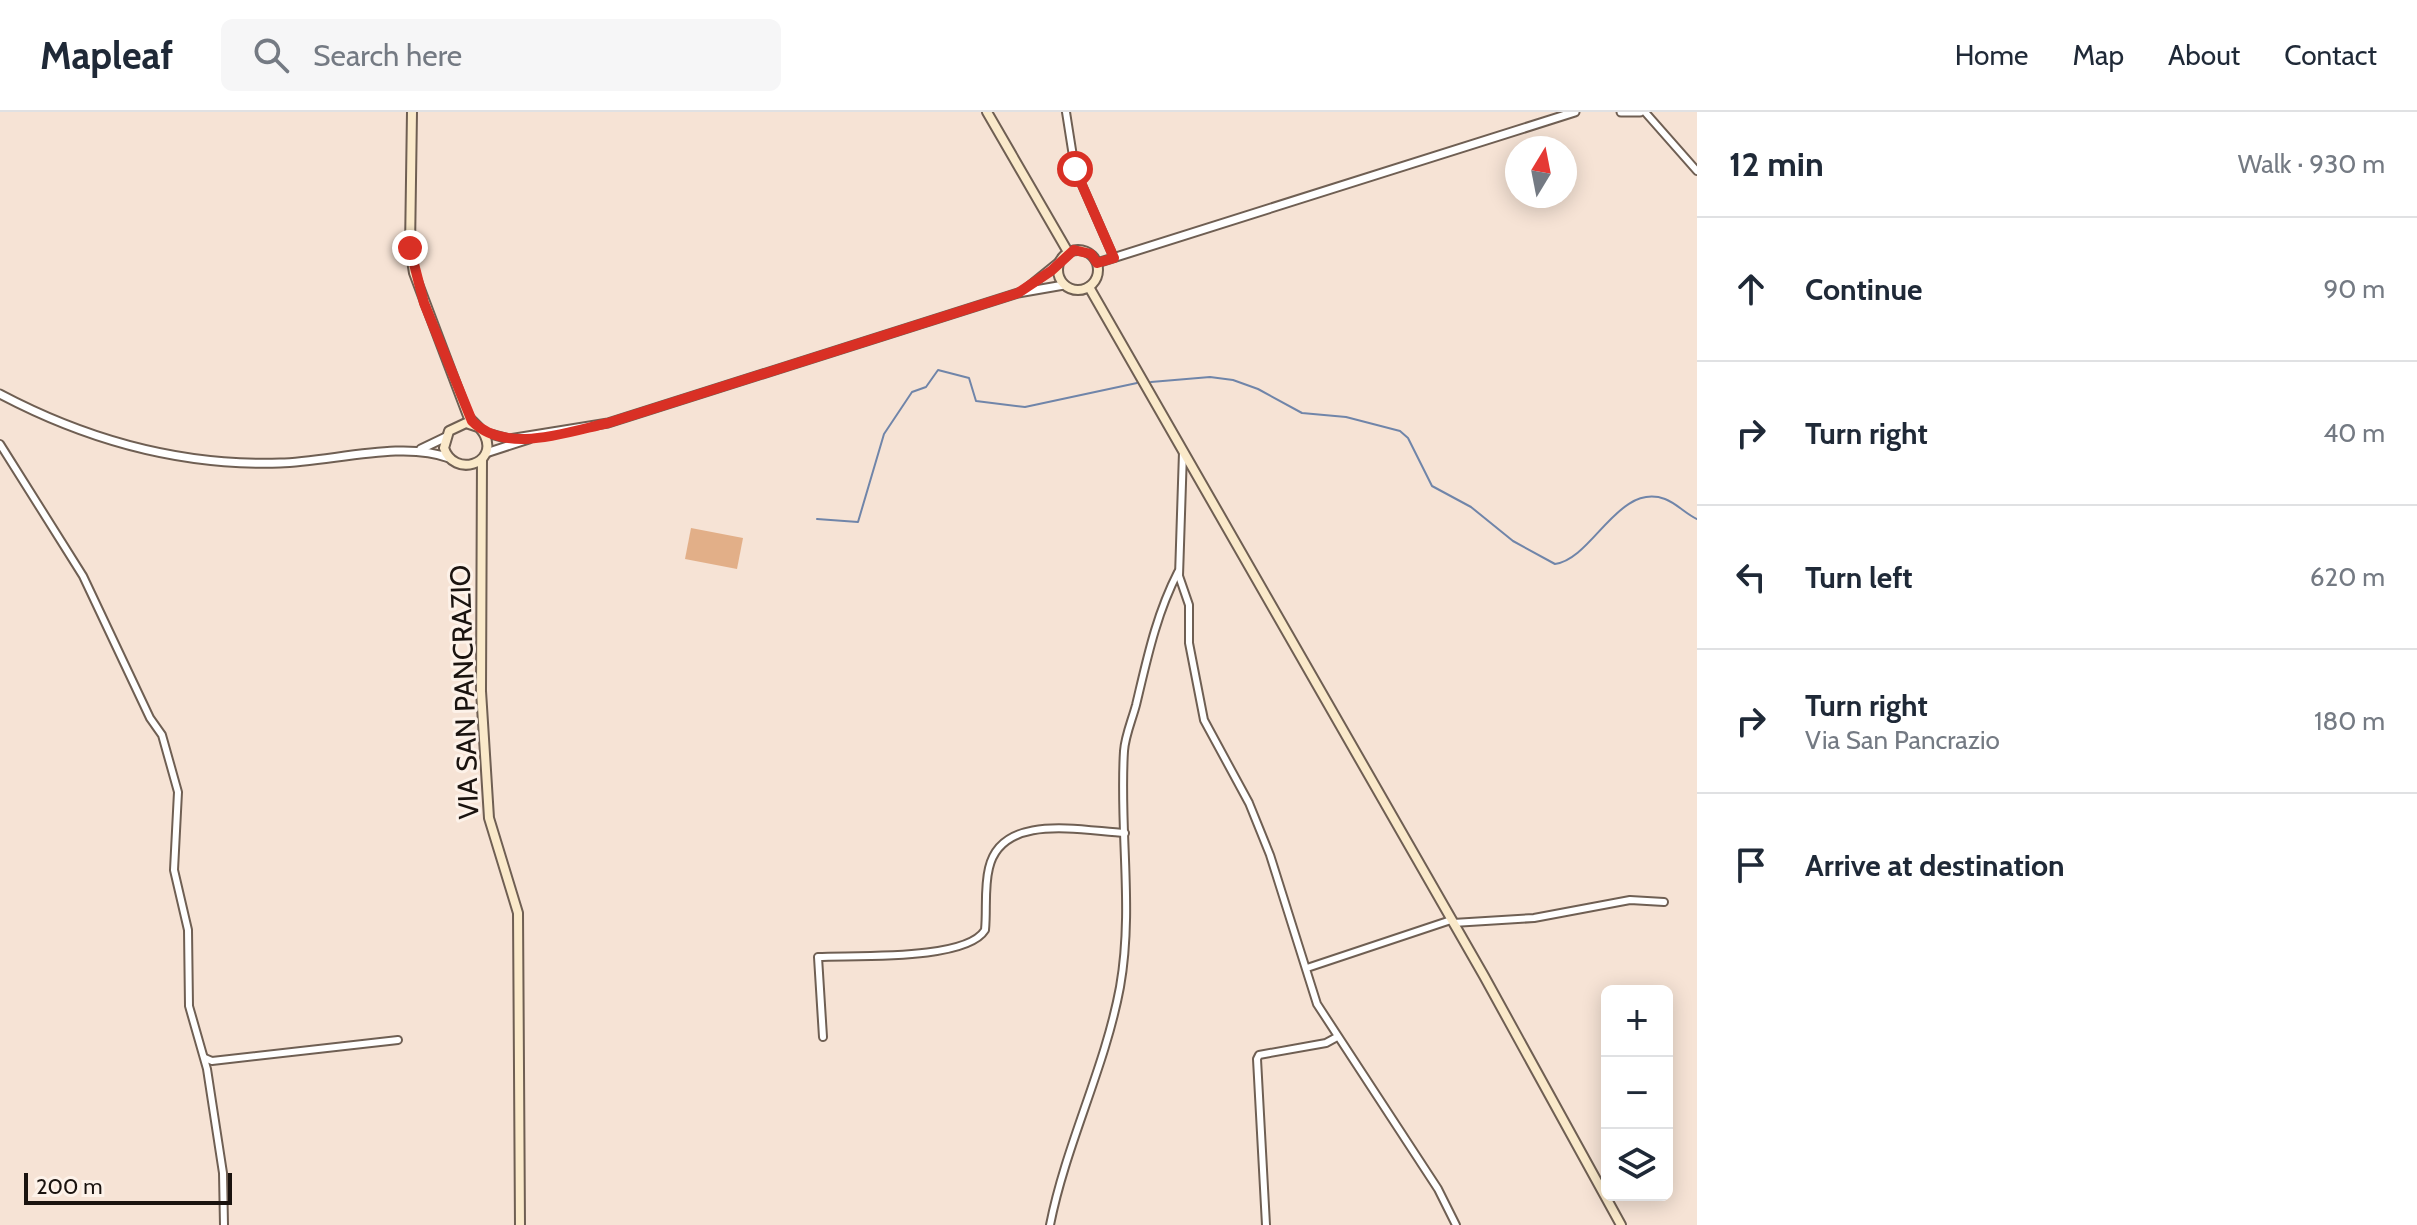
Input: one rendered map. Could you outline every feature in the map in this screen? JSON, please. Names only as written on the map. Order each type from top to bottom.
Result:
[{"type":"main road","points":[[412,112],[412,261],[424,303],[463,402],[481,430],[484,456],[469,466],[458,465],[449,458],[444,448],[463,402]]},
{"type":"main road","points":[[987,112],[1068,252]]},
{"type":"main road","points":[[1085,251],[1097,263],[1096,279],[1089,287],[1076,290],[1064,285],[1058,274],[1059,262],[1068,252],[1085,251]]},
{"type":"main road","points":[[1089,287],[1452,921],[1621,1225]]},
{"type":"main road","points":[[448,433],[466,423],[481,430]]},
{"type":"main road","name":"VIA SAN PANCRAZIO","points":[[484,456],[481,691],[489,818],[518,913],[520,1225]]},
{"type":"main road","points":[[469,466],[483,488]]},
{"type":"street","points":[[1066,112],[1075,169],[1114,258]]},
{"type":"street","points":[[1097,263],[1575,112]]},
{"type":"street","points":[[1621,112],[1642,112],[1697,171]]},
{"type":"street","points":[[1018,293],[1059,262]]},
{"type":"street","points":[[481,430],[500,438],[530,437],[608,423],[1018,293],[1064,285]]},
{"type":"street","points":[[0,394],[71,427],[121,445],[173,456],[229,463],[281,463],[411,451],[449,458]]},
{"type":"street","points":[[411,451],[448,433]]},
{"type":"street","points":[[484,456],[530,437]]},
{"type":"street","points":[[0,444],[83,576],[150,718],[162,735],[178,792],[174,870],[188,930],[189,1006],[205,1058],[225,1191],[224,1225]]},
{"type":"street","points":[[1183,452],[1180,568],[1189,605],[1189,643],[1204,720],[1249,803],[1317,1004],[1438,1189],[1456,1225]]},
{"type":"street","points":[[1050,1225],[1085,1100],[1112,1027],[1128,923],[1124,749],[1158,617],[1180,568]]},
{"type":"street","points":[[823,1037],[818,957],[923,954],[972,940],[985,930],[988,869],[996,847],[1004,840],[1023,832],[1046,830],[1125,833]]},
{"type":"street","points":[[1307,968],[1452,921],[1534,918],[1630,900],[1664,902]]},
{"type":"street","points":[[1266,1225],[1257,1059],[1259,1055],[1326,1043],[1337,1037]]},
{"type":"street","points":[[205,1058],[212,1061],[398,1040]]},
{"type":"shaded area","points":[[691,528],[743,538],[737,569],[685,559]]},
{"type":"waterway","points":[[817,519],[858,522],[884,434],[912,392],[926,387],[938,370],[969,378],[976,401],[1025,407],[1137,383]]},
{"type":"waterway","points":[[1151,382],[1210,377],[1233,380],[1258,389],[1302,413],[1346,417],[1400,431],[1408,438],[1432,486],[1471,507],[1513,541],[1555,564],[1569,559],[1582,549],[1633,501],[1648,497],[1665,499],[1697,519]]},
{"type":"route","points":[[410,248],[424,303],[468,416],[483,432],[500,438],[544,436],[608,423],[1018,293],[1051,271],[1068,252],[1074,250],[1091,254],[1097,263],[1114,258],[1075,169]]}]
